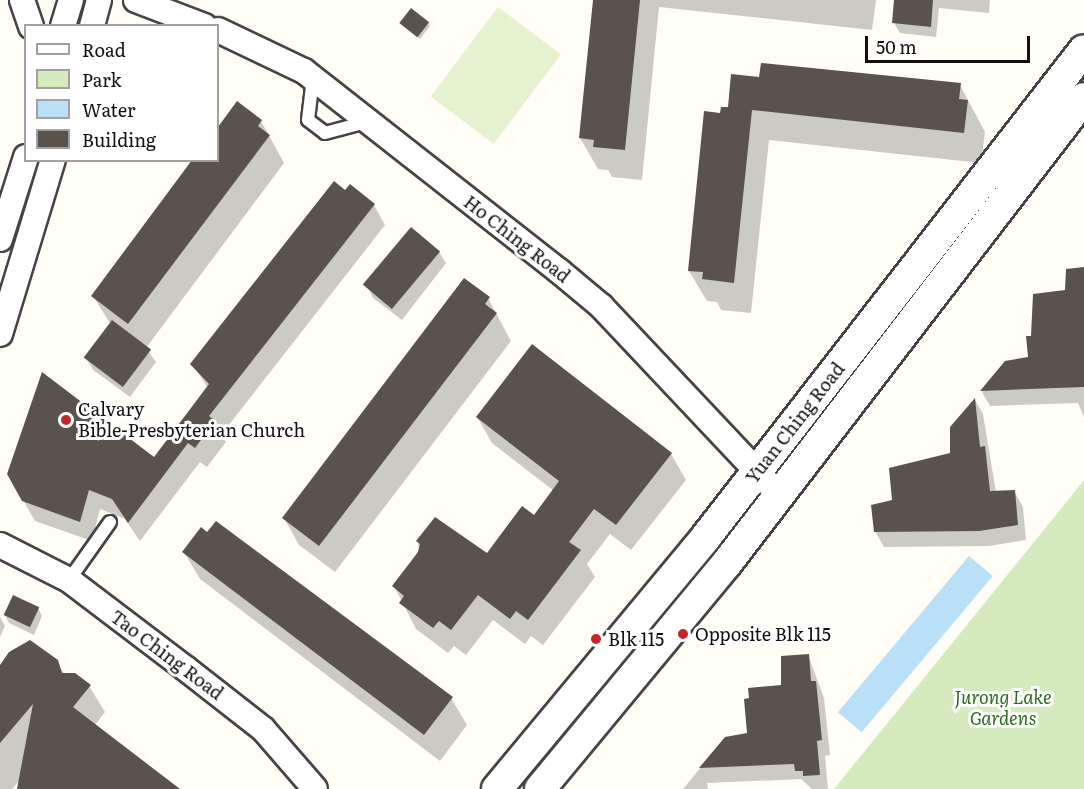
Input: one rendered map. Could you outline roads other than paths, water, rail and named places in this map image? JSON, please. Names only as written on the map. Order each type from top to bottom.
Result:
[{"type":"street","points":[[22,0],[30,24]]},
{"type":"street","points":[[64,24],[71,0]]},
{"type":"street","points":[[93,24],[99,0]]},
{"type":"street","points":[[136,0],[199,24]]},
{"type":"street","name":"Ho Ching Road","points":[[219,30],[272,53],[313,78],[601,306],[779,495]]},
{"type":"street","name":"Yuan Ching Road","points":[[497,789],[757,472],[1084,50]]},
{"type":"street","name":"Yuan Ching Road","points":[[540,789],[779,495],[1084,98]]},
{"type":"street","points":[[0,239],[24,162]]},
{"type":"street","points":[[0,334],[52,162]]},
{"type":"street","points":[[960,210],[984,228]]},
{"type":"street","name":"Tao Ching Road","points":[[0,545],[69,580],[263,729],[315,789]]},
{"type":"lane","points":[[313,78],[308,120],[325,133],[366,122]]},
{"type":"lane","points":[[69,580],[110,522]]},
{"type":"water","points":[[969,556],[993,576],[862,732],[838,712]]},
{"type":"place","name":"Calvary Bible-Presbyterian Church","points":[[66,420]]},
{"type":"place","name":"Opposite Blk 115","points":[[683,634]]},
{"type":"place","name":"Blk 115","points":[[596,639]]},
{"type":"park label","name":"Jurong Lake Gardens","points":[[1003,708]]}]
